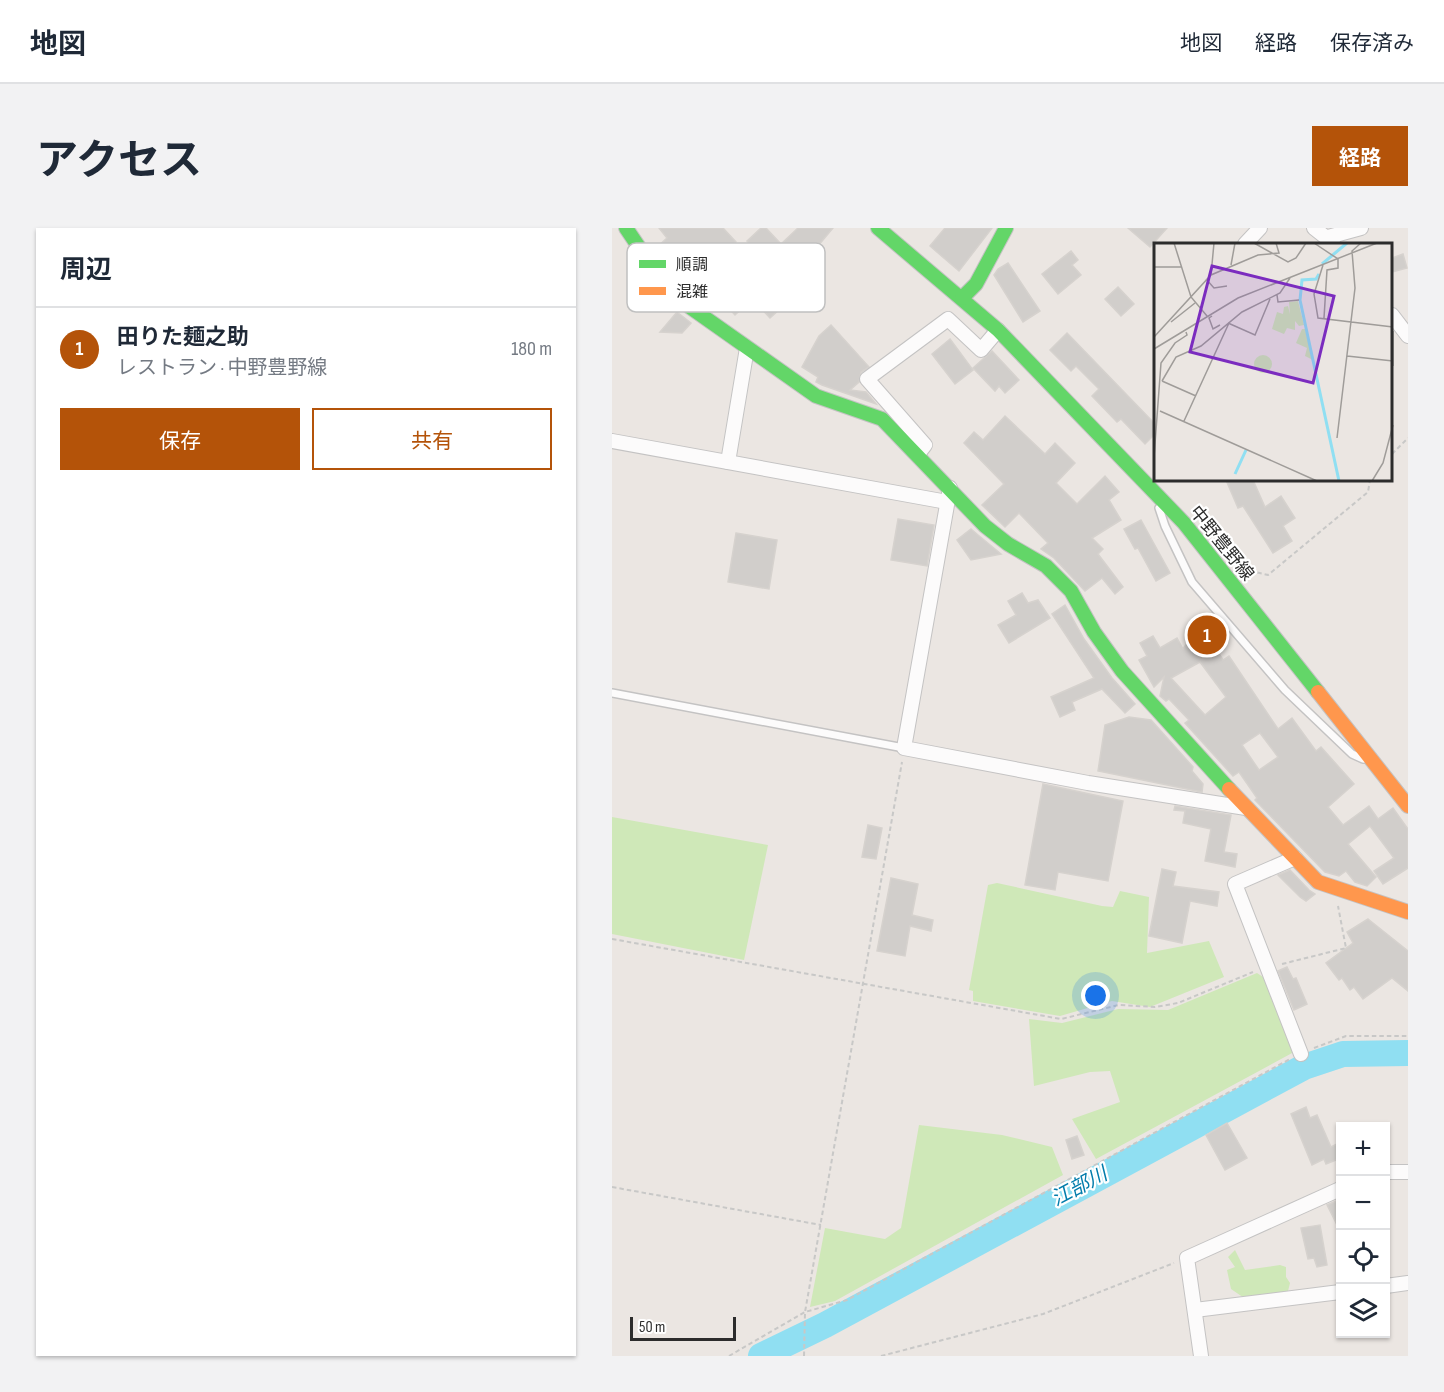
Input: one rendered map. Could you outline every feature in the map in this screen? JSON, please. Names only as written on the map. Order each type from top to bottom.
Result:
[{"type":"street","points":[[626,228],[636,243]]},
{"type":"street","name":"中野豊野線","points":[[878,228],[998,330],[1184,523],[1408,806]]},
{"type":"street","points":[[962,298],[976,284],[1006,228]]},
{"type":"street","points":[[1246,243],[1260,228]]},
{"type":"street","points":[[1314,228],[1332,241],[1361,228]]},
{"type":"street","points":[[697,312],[816,396],[882,419],[918,454],[949,495],[1008,544],[1046,566],[1071,591],[1094,632],[1122,671],[1246,808],[1318,882],[1408,912]]},
{"type":"street","points":[[1393,316],[1408,336]]},
{"type":"street","points":[[918,454],[925,446],[867,379],[948,319],[981,350],[998,330]]},
{"type":"street","points":[[728,462],[747,348]]},
{"type":"street","points":[[612,441],[728,462],[949,495]]},
{"type":"street","points":[[949,495],[904,748],[1088,783],[1246,808]]},
{"type":"street","points":[[1295,858],[1235,884],[1301,1054]]},
{"type":"street","points":[[1390,1172],[1408,1172]]},
{"type":"street","points":[[1201,1356],[1188,1258],[1336,1191]]},
{"type":"street","points":[[1390,1285],[1408,1283]]},
{"type":"street","points":[[1196,1310],[1336,1293]]},
{"type":"lane","points":[[1155,492],[1165,526],[1192,582],[1285,690],[1352,754],[1373,763]]},
{"type":"lane","points":[[612,693],[904,748]]},
{"type":"path","points":[[1393,453],[1408,438]]},
{"type":"path","points":[[1223,543],[1247,570],[1268,575],[1368,492],[1370,482]]},
{"type":"path","points":[[804,1356],[805,1312],[904,748]]},
{"type":"path","points":[[612,939],[1061,1020],[1119,1005],[1155,1007],[1178,1004],[1267,967],[1346,948],[1336,903]]},
{"type":"path","points":[[729,1356],[805,1312],[848,1300],[1301,1054],[1347,1036],[1408,1036]]},
{"type":"path","points":[[612,1187],[821,1225]]},
{"type":"path","points":[[880,1356],[1042,1314],[1188,1258]]},
{"type":"green space","points":[[612,817],[768,845],[744,960],[612,934]]},
{"type":"green space","points":[[997,883],[1102,906],[1113,907],[1120,891],[1149,897],[1147,953],[1209,941],[1224,977],[1150,1007],[1112,1001],[1060,1016],[973,1001],[973,991],[969,990],[988,885]]},
{"type":"green space","points":[[1257,973],[1263,977],[1294,1052],[1096,1159],[1072,1119],[1120,1102],[1110,1071],[1090,1072],[1034,1086],[1029,1019],[1062,1023],[1118,1009],[1168,1010]]},
{"type":"green space","points":[[919,1125],[1002,1135],[1052,1147],[1063,1175],[835,1301],[810,1307],[825,1228],[885,1239],[901,1228]]},
{"type":"green space","points":[[1235,1250],[1245,1270],[1280,1265],[1286,1267],[1286,1277],[1290,1283],[1287,1295],[1253,1304],[1231,1289],[1227,1270],[1235,1267],[1228,1257]]},
{"type":"building","points":[[659,228],[723,228],[736,242],[662,243],[667,238]]},
{"type":"building","points":[[761,228],[766,228],[780,243],[749,243],[747,241]]},
{"type":"building","points":[[798,228],[833,228],[820,243],[782,243]]},
{"type":"building","points":[[945,228],[992,228],[959,271],[930,246]]},
{"type":"building","points":[[1128,228],[1167,228],[1150,247]]},
{"type":"building","points":[[1071,251],[1078,260],[1072,265],[1081,275],[1058,294],[1042,274]]},
{"type":"building","points":[[1403,254],[1407,268],[1393,272],[1393,258]]},
{"type":"building","points":[[1008,263],[1040,311],[1023,322],[994,275],[998,269]]},
{"type":"building","points":[[1118,287],[1134,304],[1121,316],[1105,299]]},
{"type":"building","points":[[677,312],[691,323],[682,333],[660,332]]},
{"type":"building","points":[[764,312],[777,312],[770,318]]},
{"type":"building","points":[[831,325],[869,367],[861,372],[859,382],[850,390],[866,392],[876,404],[816,382],[818,377],[802,367],[819,336]]},
{"type":"building","points":[[1067,333],[1154,423],[1154,435],[1145,444],[1121,419],[1117,422],[1092,396],[1099,389],[1076,366],[1071,371],[1050,350]]},
{"type":"building","points":[[950,339],[973,370],[955,384],[932,354]]},
{"type":"building","points":[[992,351],[1019,380],[1005,393],[999,386],[995,391],[973,368]]},
{"type":"building","points":[[1005,416],[1045,454],[1055,443],[1075,463],[1056,483],[1077,504],[1105,476],[1119,492],[1109,500],[1121,520],[1092,538],[1103,549],[1098,554],[1123,587],[1115,594],[1102,578],[1085,591],[1054,558],[1041,549],[1048,543],[1019,513],[1005,527],[982,505],[1004,484],[964,443],[974,432],[983,440]]},
{"type":"building","points":[[1227,482],[1254,482],[1265,507],[1281,496],[1295,518],[1283,526],[1292,541],[1273,553],[1243,506],[1238,508]]},
{"type":"building","points":[[898,519],[934,525],[927,566],[891,560]]},
{"type":"building","points":[[1141,520],[1170,573],[1156,581],[1138,548],[1135,549],[1124,529]]},
{"type":"building","points":[[971,529],[1001,554],[971,560],[957,540]]},
{"type":"building","points":[[736,533],[777,540],[769,589],[728,582]]},
{"type":"building","points":[[1022,593],[1028,603],[1038,600],[1050,618],[1009,643],[998,625],[1016,615],[1008,601]]},
{"type":"building","points":[[1065,605],[1084,639],[1112,678],[1135,704],[1125,713],[1102,689],[1072,702],[1075,710],[1060,717],[1051,697],[1094,678],[1052,614]]},
{"type":"building","points":[[1202,621],[1214,630],[1211,634],[1215,636],[1211,641],[1223,660],[1229,656],[1278,729],[1292,718],[1316,751],[1321,747],[1354,784],[1328,807],[1343,825],[1369,806],[1378,819],[1393,808],[1408,829],[1408,868],[1383,884],[1374,871],[1394,858],[1370,826],[1348,844],[1376,877],[1367,886],[1355,882],[1346,871],[1339,876],[1325,872],[1255,800],[1257,798],[1239,772],[1233,776],[1185,723],[1189,720],[1169,699],[1166,701],[1160,696],[1164,677],[1154,687],[1139,660],[1147,656],[1140,643],[1153,636],[1160,648],[1177,638],[1183,649]],"holes":[[[1200,662],[1226,697],[1205,715],[1171,678]],[[1260,733],[1278,757],[1259,770],[1242,745]]]},
{"type":"building","points":[[1129,717],[1151,720],[1193,767],[1192,771],[1203,784],[1202,792],[1098,771],[1105,725]]},
{"type":"building","points":[[1043,784],[1123,801],[1108,881],[1058,872],[1055,890],[1025,885]]},
{"type":"building","points":[[1175,806],[1231,815],[1224,852],[1237,854],[1235,867],[1205,861],[1211,829],[1183,823],[1185,811],[1174,810]]},
{"type":"building","points":[[868,825],[882,828],[876,859],[862,857]]},
{"type":"building","points":[[1162,869],[1176,872],[1173,886],[1219,892],[1217,906],[1190,901],[1182,943],[1149,936]]},
{"type":"building","points":[[1290,870],[1315,894],[1306,901],[1278,875]]},
{"type":"building","points":[[891,878],[918,884],[912,915],[933,920],[931,931],[910,926],[905,956],[877,951]]},
{"type":"building","points":[[1368,919],[1408,951],[1408,991],[1392,978],[1363,999],[1354,987],[1350,990],[1342,978],[1339,980],[1326,963],[1353,943],[1347,932]]},
{"type":"building","points":[[1287,967],[1293,979],[1296,978],[1307,1004],[1294,1010],[1278,971]]},
{"type":"building","points":[[1306,1107],[1310,1118],[1317,1115],[1331,1147],[1336,1144],[1336,1160],[1326,1164],[1324,1159],[1312,1165],[1291,1114]]},
{"type":"building","points":[[1227,1123],[1247,1158],[1225,1170],[1206,1135]]},
{"type":"building","points":[[1077,1136],[1084,1155],[1072,1159],[1066,1140]]},
{"type":"building","points":[[1336,1201],[1336,1223],[1327,1205]]},
{"type":"building","points":[[1320,1225],[1327,1265],[1317,1267],[1314,1258],[1308,1259],[1301,1228]]},
{"type":"waterway","name":"江部川","points":[[761,1356],[825,1325],[1304,1067],[1343,1054],[1408,1053]]},
{"type":"traffic: fast","points":[[626,228],[636,243]]},
{"type":"traffic: fast","points":[[878,228],[998,330],[1184,523],[1318,692]]},
{"type":"traffic: fast","points":[[962,298],[976,284],[1006,228]]},
{"type":"traffic: fast","points":[[697,312],[816,396],[882,419],[985,526],[1008,544],[1046,566],[1071,591],[1094,632],[1122,671],[1229,789]]},
{"type":"traffic: slow","points":[[1318,692],[1408,806]]},
{"type":"traffic: slow","points":[[1229,789],[1318,882],[1408,912]]},
{"type":"place","name":"田りた麺之助","points":[[1207,635]]}]
